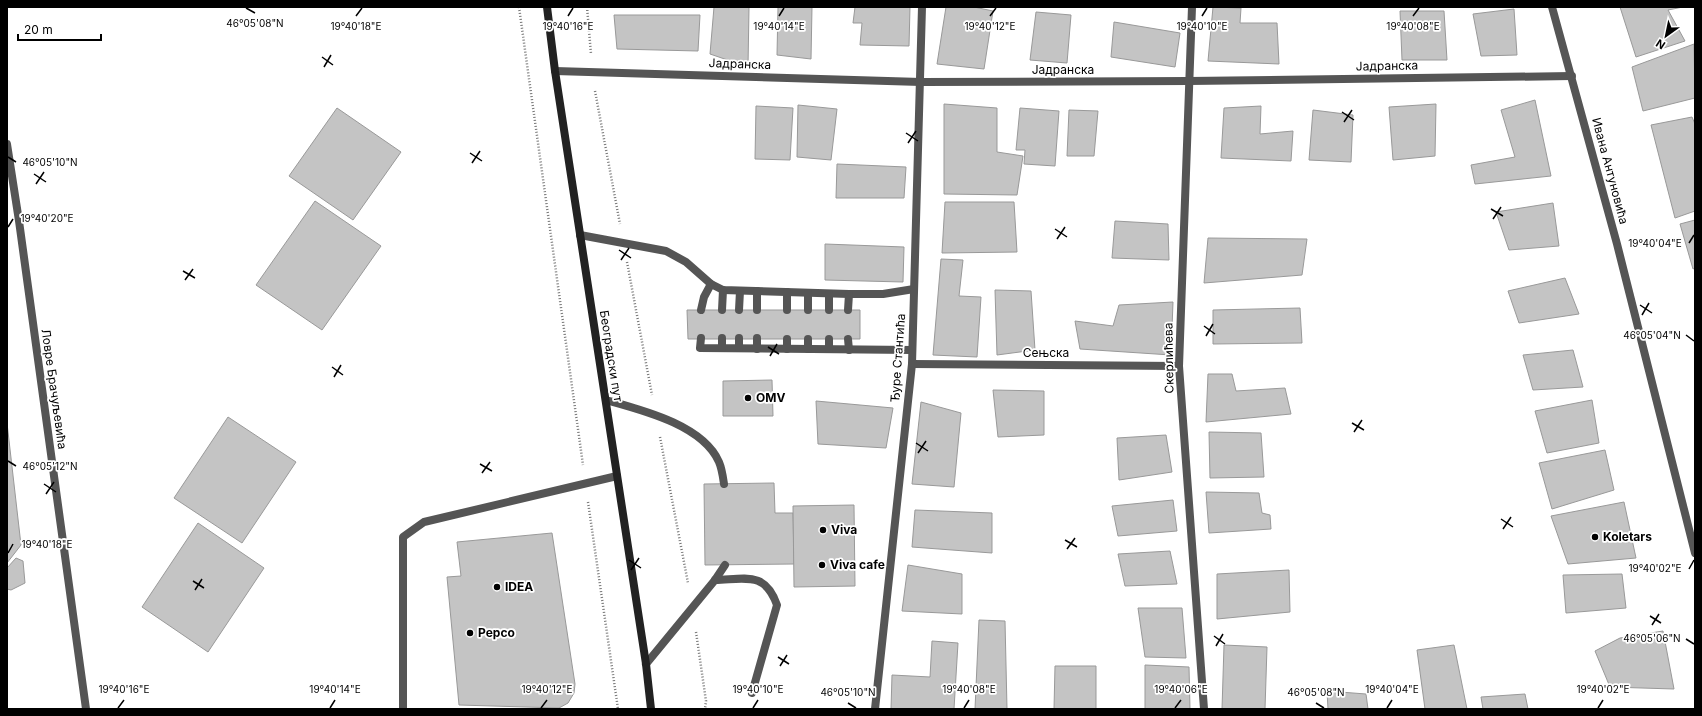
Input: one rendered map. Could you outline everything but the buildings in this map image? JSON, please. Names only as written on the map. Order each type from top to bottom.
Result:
[{"type":"main road","name":"Београдски пут","points":[[547,7],[555,71],[646,664],[651,709]]},
{"type":"street","name":"Ђуре Стантића","points":[[875,709],[912,364],[922,7]]},
{"type":"street","name":"Скерлићева","points":[[1192,7],[1179,366],[1204,709]]},
{"type":"street","name":"Ивана Антуновића","points":[[1552,7],[1619,252],[1695,552]]},
{"type":"street","name":"Јадранска","points":[[555,71],[921,82],[1189,81],[1572,76]]},
{"type":"street","name":"Ловре Брачуљевића","points":[[7,144],[20,221],[86,709]]},
{"type":"street","points":[[580,235],[666,251],[686,262],[711,284],[723,290],[829,294],[883,294],[914,289]]},
{"type":"street","points":[[701,310],[704,297],[711,284]]},
{"type":"street","points":[[722,310],[723,290]]},
{"type":"street","points":[[739,310],[740,291]]},
{"type":"street","points":[[757,291],[757,310]]},
{"type":"street","points":[[787,292],[787,310]]},
{"type":"street","points":[[808,293],[808,310]]},
{"type":"street","points":[[829,294],[829,310]]},
{"type":"street","points":[[848,310],[849,294]]},
{"type":"street","points":[[701,338],[700,348],[912,350]]},
{"type":"street","points":[[722,338],[722,348]]},
{"type":"street","points":[[739,338],[740,348]]},
{"type":"street","points":[[757,338],[757,349]]},
{"type":"street","points":[[787,339],[787,349]]},
{"type":"street","points":[[808,339],[808,349]]},
{"type":"street","points":[[829,339],[829,349]]},
{"type":"street","points":[[848,339],[848,350]]},
{"type":"street","name":"Сењска","points":[[912,364],[1179,366]]},
{"type":"street","points":[[606,400],[639,409],[693,433],[710,448],[720,463],[724,484]]},
{"type":"street","points":[[403,709],[403,536],[424,522],[617,476]]},
{"type":"street","points":[[646,664],[715,580],[725,565]]},
{"type":"street","points":[[715,580],[754,578],[764,583],[772,592],[776,605],[752,693]]},
{"type":"path","points":[[519,7],[550,241]]},
{"type":"path","points":[[587,7],[592,72],[692,608],[706,701],[705,709]]},
{"type":"place","name":"OMV","points":[[748,398]]},
{"type":"place","name":"Viva","points":[[823,530]]},
{"type":"place","name":"Koletars","points":[[1595,537]]},
{"type":"place","name":"Viva cafe","points":[[822,565]]},
{"type":"place","name":"IDEA","points":[[497,587]]},
{"type":"place","name":"Pepco","points":[[470,633]]}]
